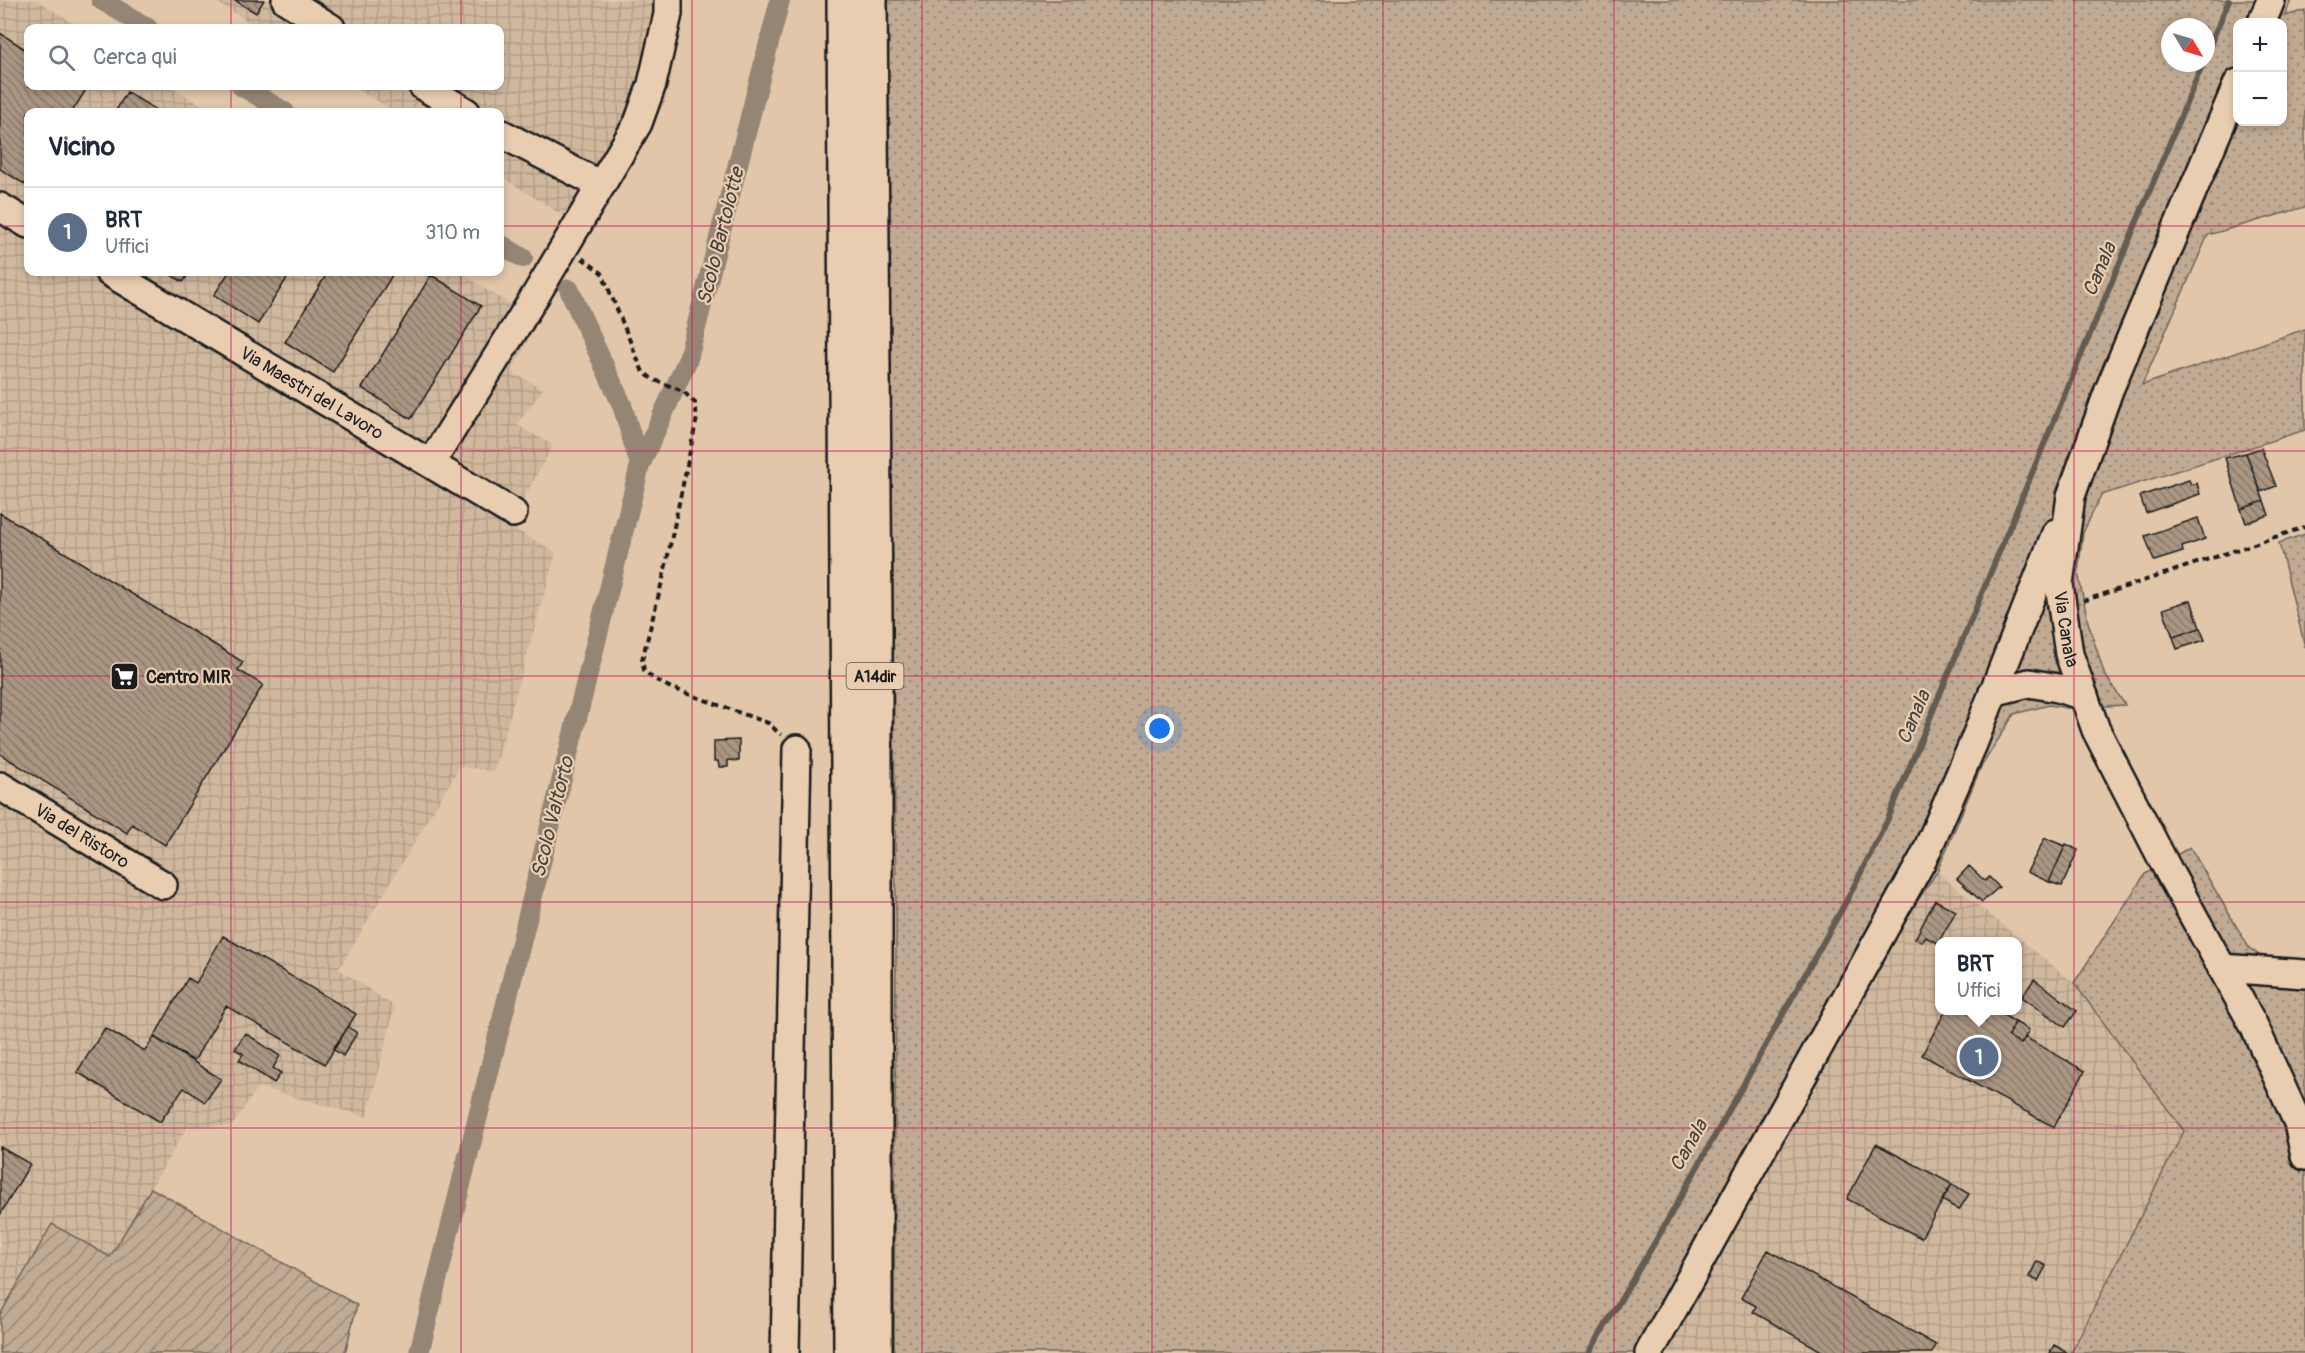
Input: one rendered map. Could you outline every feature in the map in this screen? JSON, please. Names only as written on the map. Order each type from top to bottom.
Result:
[{"type":"highway","name":"A14dir","points":[[844,0],[851,1353]]},
{"type":"highway","name":"A14dir","points":[[870,0],[875,644],[875,1353]]},
{"type":"street","points":[[286,0],[325,24]]},
{"type":"street","points":[[431,463],[537,293],[638,123],[652,84],[668,14],[668,0]]},
{"type":"street","points":[[2264,18],[2271,0]]},
{"type":"street","points":[[430,90],[459,108]]},
{"type":"street","name":"Via Canala","points":[[2233,95],[2109,390],[2071,496],[2059,584],[2069,654],[2101,740],[2254,1026],[2298,1123],[2305,1156]]},
{"type":"street","points":[[504,135],[601,184]]},
{"type":"street","points":[[0,207],[24,222]]},
{"type":"street","name":"Via Maestri del Lavoro","points":[[116,276],[513,513]]},
{"type":"street","points":[[1649,1353],[1924,857],[2071,496]]},
{"type":"street","points":[[1993,692],[2029,683],[2058,687],[2084,696]]},
{"type":"street","points":[[785,1353],[797,749]]},
{"type":"street","name":"Via del Ristoro","points":[[0,786],[163,885]]},
{"type":"street","points":[[2222,968],[2305,974]]},
{"type":"path","points":[[564,246],[602,273],[642,370],[652,379],[683,391],[695,403],[697,418],[664,574],[642,660],[644,670],[651,677],[669,687],[768,723],[797,749]]},
{"type":"path","points":[[2062,608],[2305,527]]},
{"type":"shaded area","points":[[0,0],[37,0],[75,24],[24,24],[24,90],[176,90],[206,108],[24,108],[24,276],[465,276],[538,322],[511,372],[543,389],[517,425],[553,445],[509,526],[556,552],[494,772],[460,766],[339,969],[395,1007],[367,1117],[258,1087],[232,1126],[187,1127],[110,1257],[52,1224],[0,1315]]},
{"type":"shaded area","points":[[213,0],[676,0],[665,102],[588,231],[504,178],[504,108],[389,108],[359,90],[504,90],[504,24],[252,24]]},
{"type":"shaded area","points":[[887,0],[2291,0],[2285,16],[2305,10],[2305,207],[2208,235],[2142,385],[2305,329],[2305,430],[2101,495],[2083,533],[2078,573],[2088,622],[2104,673],[2125,705],[2067,708],[2049,705],[2014,714],[1981,767],[1937,872],[1906,918],[1664,1353],[894,1353],[896,920]]},
{"type":"shaded area","points":[[2305,534],[2305,647],[2279,543]]},
{"type":"shaded area","points":[[2190,847],[2249,948],[2305,987],[2305,1353],[2071,1353],[2184,1131],[2074,983],[2145,874]]},
{"type":"shaded area","points":[[1937,872],[2017,937],[1935,937],[1935,1015],[2022,1015],[2022,941],[2074,983],[2184,1131],[2071,1353],[1664,1353],[1906,918]]},
{"type":"shaded area","points":[[151,1188],[357,1305],[345,1353],[0,1353],[0,1315],[52,1224],[110,1257]]},
{"type":"building","points":[[234,0],[264,0],[256,13]]},
{"type":"building","points":[[0,33],[24,48],[24,90],[86,90],[74,108],[24,108],[24,184],[0,169]]},
{"type":"building","points":[[127,92],[153,108],[117,108]]},
{"type":"building","points":[[173,276],[187,276],[183,282]]},
{"type":"building","points":[[226,276],[288,276],[258,324],[214,295]]},
{"type":"building","points":[[326,276],[392,276],[333,372],[285,342]]},
{"type":"building","points":[[430,276],[481,306],[411,419],[362,388]]},
{"type":"building","points":[[2261,448],[2276,486],[2261,492],[2246,453]]},
{"type":"building","points":[[2246,453],[2264,501],[2241,509],[2225,458]]},
{"type":"building","points":[[2189,480],[2191,485],[2197,483],[2200,494],[2146,513],[2140,496]]},
{"type":"building","points":[[2264,501],[2269,515],[2246,523],[2241,509]]},
{"type":"building","name":"Centro MIR","points":[[0,513],[243,662],[238,670],[263,685],[165,845],[132,824],[127,833],[0,754]]},
{"type":"building","points":[[2198,518],[2205,539],[2182,547],[2183,552],[2154,561],[2145,536]]},
{"type":"building","points":[[2191,600],[2200,628],[2173,637],[2163,609]]},
{"type":"building","points":[[2200,628],[2205,640],[2177,649],[2173,637]]},
{"type":"building","points":[[739,740],[739,761],[728,760],[728,767],[719,767],[718,761],[714,761],[714,741]]},
{"type":"building","points":[[2045,838],[2065,846],[2049,882],[2027,872]]},
{"type":"building","points":[[2066,844],[2078,850],[2062,886],[2049,882]]},
{"type":"building","points":[[1969,866],[1985,881],[1989,877],[1999,887],[1982,902],[1957,879]]},
{"type":"building","points":[[1935,900],[1956,911],[1941,937],[1935,937],[1935,942],[1925,937],[1922,942],[1915,939]]},
{"type":"building","points":[[223,936],[356,1014],[325,1064],[226,1006],[194,1061],[154,1037],[188,978],[196,983]]},
{"type":"building","points":[[2034,979],[2077,1011],[2065,1027],[2022,997]]},
{"type":"building","points":[[1943,1015],[1973,1015],[1985,1022],[1989,1015],[2003,1015],[2015,1022],[2008,1036],[2021,1044],[2025,1037],[2085,1071],[2054,1127],[1922,1055]]},
{"type":"building","points":[[2015,1022],[2029,1030],[2021,1044],[2008,1036]]},
{"type":"building","points":[[348,1027],[357,1033],[343,1056],[333,1049]]},
{"type":"building","points":[[105,1028],[145,1051],[154,1037],[221,1079],[205,1102],[184,1088],[160,1122],[77,1072]]},
{"type":"building","points":[[245,1033],[280,1056],[273,1068],[281,1073],[274,1083],[239,1060],[243,1054],[235,1049]]},
{"type":"building","points":[[1876,1144],[1952,1184],[1921,1238],[1847,1199]]},
{"type":"building","points":[[0,1147],[30,1164],[0,1215]]},
{"type":"building","points":[[1952,1184],[1969,1194],[1959,1210],[1942,1200]]},
{"type":"building","points":[[1768,1250],[1936,1345],[1932,1353],[1825,1353],[1753,1312],[1756,1306],[1741,1298]]},
{"type":"building","points":[[2037,1261],[2046,1266],[2038,1281],[2029,1277]]},
{"type":"building","points":[[2054,1345],[2068,1353],[2050,1353]]},
{"type":"waterway","name":"Scolo Valtorto","points":[[101,0],[141,24]]},
{"type":"waterway","name":"Scolo Bartolotte","points":[[640,465],[688,359],[780,0]]},
{"type":"waterway","name":"Canala","points":[[2215,33],[2229,0]]},
{"type":"waterway","name":"Canala","points":[[1589,1353],[1661,1232],[1848,898],[1887,821],[2199,72]]},
{"type":"waterway","name":"Scolo Valtorto","points":[[248,90],[278,108]]},
{"type":"waterway","name":"Scolo Valtorto","points":[[504,246],[523,258]]},
{"type":"waterway","name":"Scolo Valtorto","points":[[419,1353],[640,465],[622,405],[569,289]]},
{"type":"place","name":"Centro MIR","points":[[125,677]]},
{"type":"place","name":"BRT","points":[[1979,1057]]}]
